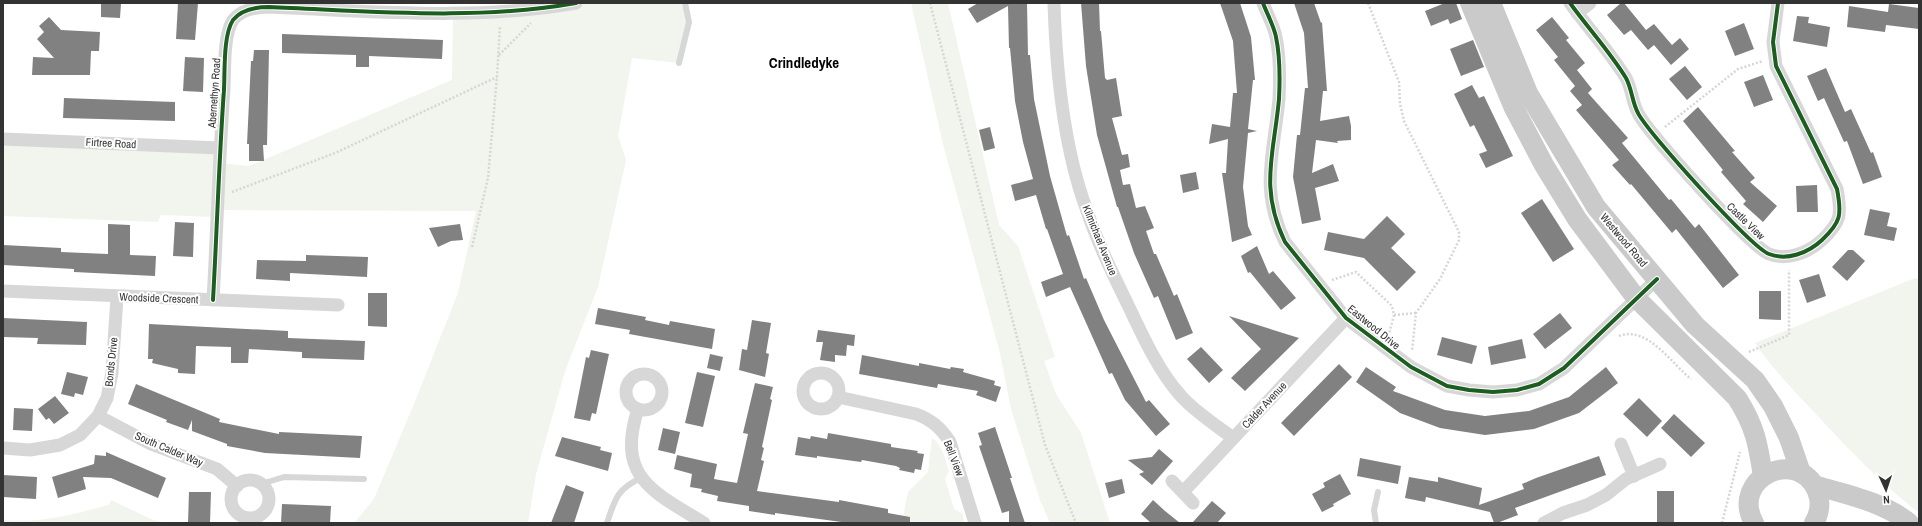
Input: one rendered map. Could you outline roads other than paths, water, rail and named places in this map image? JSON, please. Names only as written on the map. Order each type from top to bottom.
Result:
[{"type":"main road","name":"Westwood Road","points":[[1470,3],[1513,106],[1544,165],[1577,218],[1636,298],[1737,398],[1749,417],[1756,436],[1763,476]]},
{"type":"main road","name":"Westwood Road","points":[[1491,3],[1528,93],[1596,207],[1695,325],[1755,380],[1773,406],[1819,499],[1820,507],[1814,523]]},
{"type":"main road","points":[[1748,518],[1752,490],[1763,476],[1772,471],[1792,469],[1808,479],[1891,512],[1909,523]]},
{"type":"street","name":"Abernethyn Road","points":[[214,300],[220,148],[226,48],[233,21],[241,13],[254,8],[269,7],[433,13],[500,13],[519,7],[545,8],[576,3]]},
{"type":"street","name":"Kilmichael Avenue","points":[[1054,3],[1055,47],[1067,132],[1076,176],[1086,208],[1110,268],[1138,326],[1159,364],[1182,397],[1233,438]]},
{"type":"street","name":"Eastwood Drive","points":[[1263,3],[1276,37],[1279,67],[1279,98],[1269,175],[1272,210],[1285,242],[1346,318],[1411,367],[1447,386],[1469,390],[1493,392],[1517,390],[1539,384],[1564,368],[1636,298],[1657,280]]},
{"type":"street","name":"Castle View","points":[[1590,3],[1574,8],[1627,80],[1638,113],[1654,136],[1743,234],[1768,254],[1789,257],[1805,251],[1819,243],[1834,229],[1841,210],[1838,189],[1776,66],[1773,42],[1778,3]]},
{"type":"street","name":"Firtree Road","points":[[3,139],[220,148]]},
{"type":"street","name":"Woodside Crescent","points":[[3,291],[117,297],[338,305]]},
{"type":"street","name":"Bonds Drive","points":[[3,448],[30,450],[60,446],[80,435],[98,416],[107,398],[112,373],[117,297]]},
{"type":"street","name":"Calder Avenue","points":[[1183,492],[1346,318]]},
{"type":"street","name":"Bell View","points":[[838,397],[916,414],[927,418],[936,425],[950,442],[975,523]]},
{"type":"street","points":[[638,409],[631,438],[631,450],[634,463],[641,478],[651,488],[704,523]]},
{"type":"street","name":"South Calder Way","points":[[98,416],[151,444],[217,469],[237,486]]},
{"type":"street","points":[[1622,444],[1634,476]]},
{"type":"street","points":[[1544,523],[1563,513],[1600,499],[1626,479],[1660,464]]},
{"type":"street","points":[[249,480],[262,484],[269,494],[270,501],[264,513],[253,518],[242,516],[233,508],[232,496],[237,486],[249,480]]},
{"type":"street","points":[[1172,481],[1193,503]]},
{"type":"lane","points":[[679,63],[689,22],[685,3]]},
{"type":"lane","points":[[262,484],[284,477],[364,479]]},
{"type":"lane","points":[[607,523],[615,498],[622,488],[641,478]]},
{"type":"lane","points":[[1376,523],[1374,510],[1378,492]]},
{"type":"district","name":"Crindledyke","points":[[804,63]]}]
